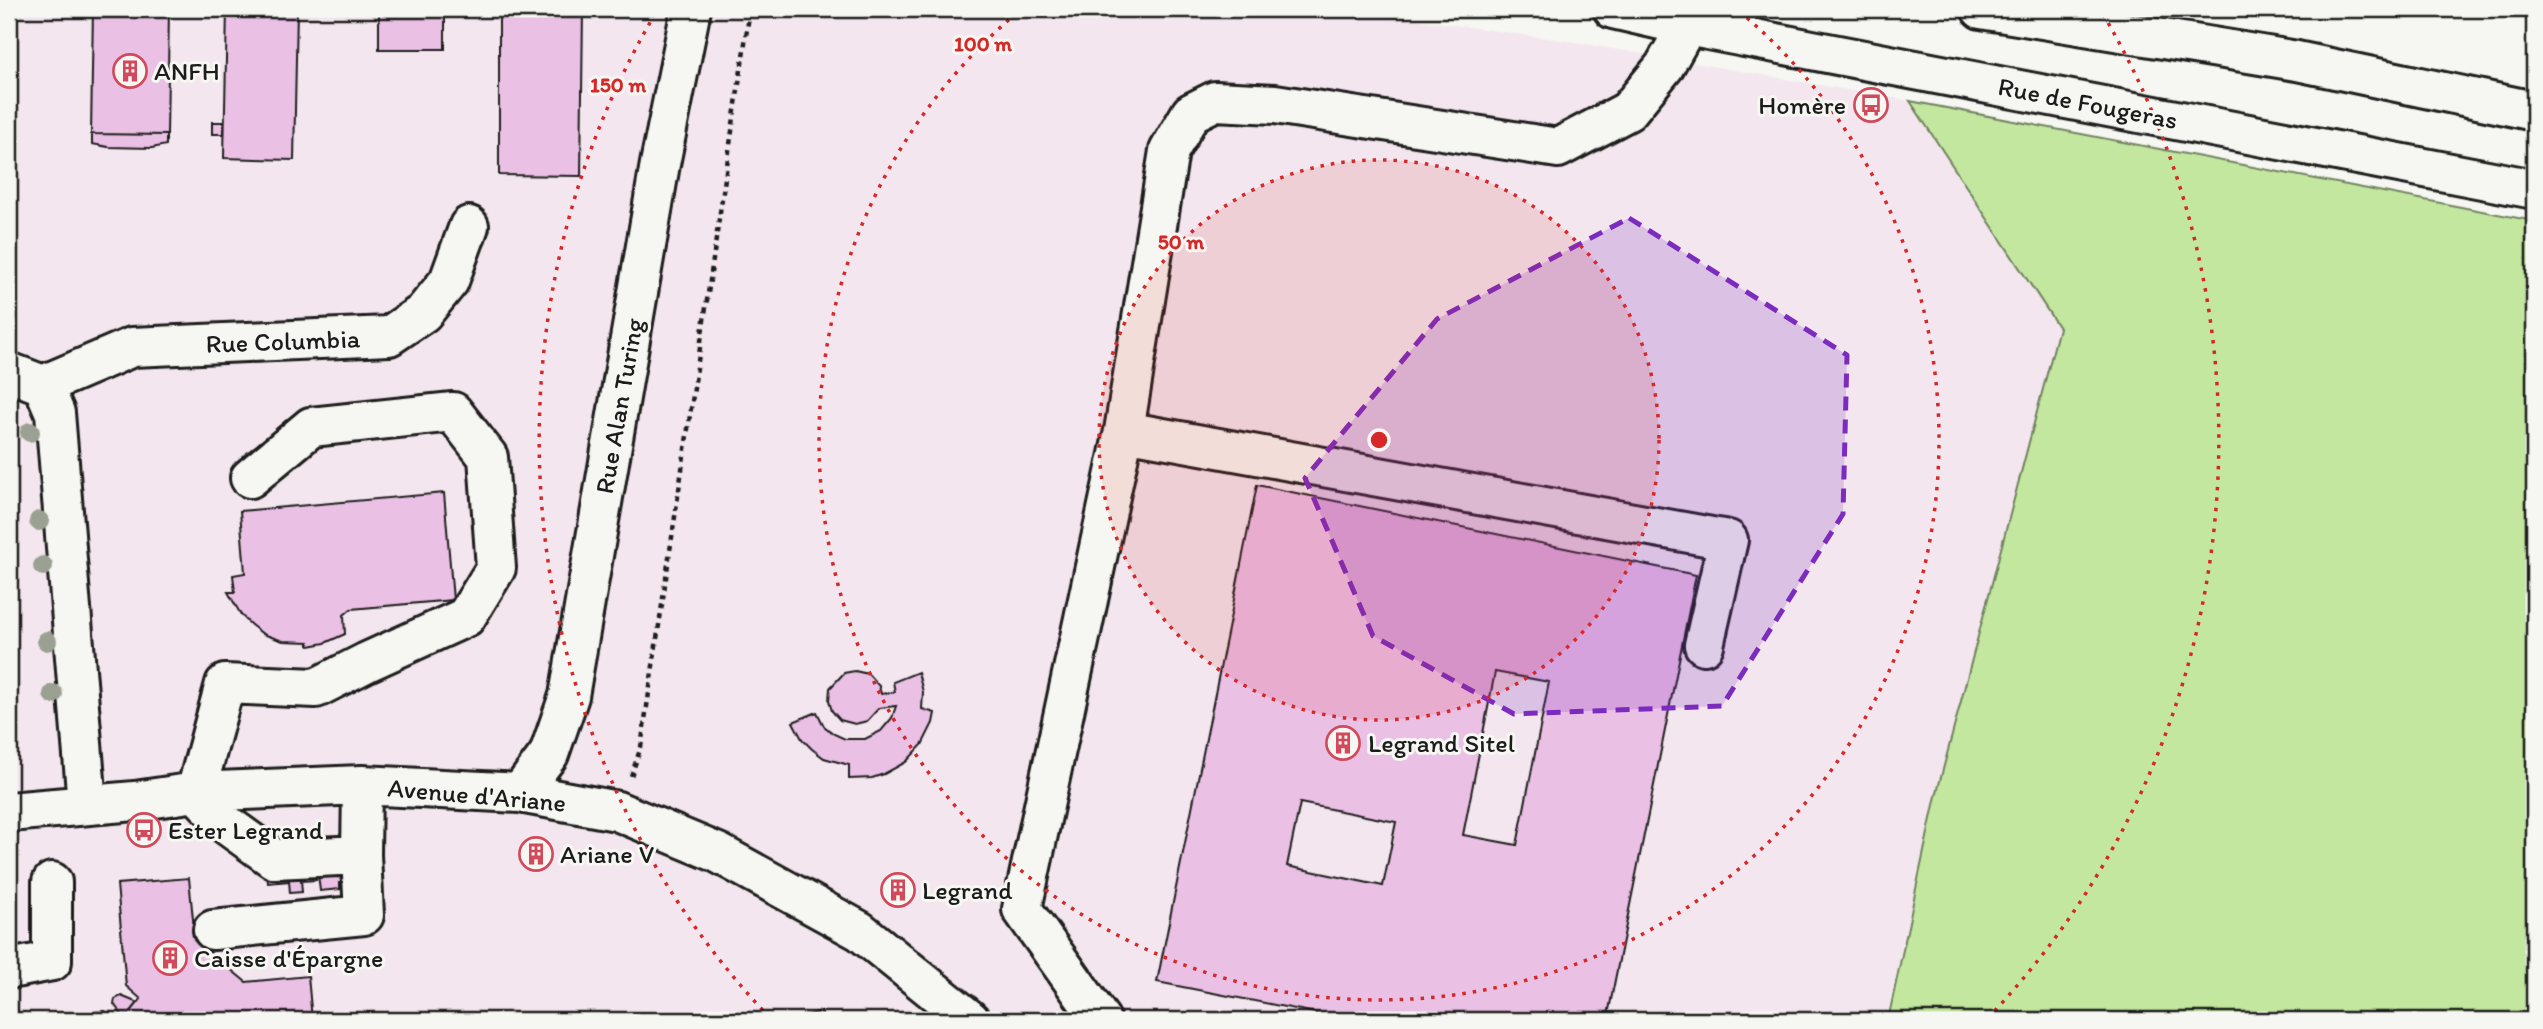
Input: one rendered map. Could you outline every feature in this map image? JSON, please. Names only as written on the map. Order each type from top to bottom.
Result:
[{"type":"street","name":"Rue Alan Turing","points":[[520,793],[549,754],[569,696],[660,163],[691,9]]},
{"type":"street","points":[[1981,9],[2297,61],[2534,111]]},
{"type":"street","name":"Rue de Fougeras","points":[[1634,11],[1687,26],[2534,188]]},
{"type":"street","points":[[1101,1020],[1022,909],[1124,431],[1169,151],[1191,113],[1215,101],[1275,104],[1558,148],[1628,111],[1664,67],[1687,26]]},
{"type":"street","name":"Rue Columbia","points":[[88,804],[55,413],[26,378],[132,347],[389,336],[423,313],[449,281],[469,226]]},
{"type":"street","points":[[250,478],[311,426],[453,412],[488,457],[496,568],[466,617],[317,688],[225,684],[196,792],[227,825],[274,859],[361,855]]},
{"type":"street","points":[[1124,431],[1728,540],[1704,645]]},
{"type":"street","name":"Avenue d'Ariane","points":[[9,812],[135,801],[196,792],[362,785],[520,793],[617,811],[718,853],[860,931],[970,1020]]},
{"type":"street","points":[[213,930],[364,915],[362,785]]},
{"type":"street","points":[[9,969],[52,961],[52,882]]},
{"type":"path","points":[[617,811],[641,747],[750,9]]},
{"type":"highlighted area","points":[[1629,218],[1847,355],[1843,514],[1722,706],[1514,714],[1373,636],[1305,478],[1437,319]]},
{"type":"shaded area","points":[[9,9],[1340,9],[1574,42],[1910,101],[2059,328],[1935,799],[1886,1020],[9,1020]]},
{"type":"green space","points":[[1910,101],[2534,221],[2534,1020],[1888,1020],[1935,800],[2059,328]]},
{"type":"building","name":"ANFH","points":[[93,9],[169,9],[167,135],[91,134]]},
{"type":"building","points":[[227,9],[297,9],[294,160],[224,158]]},
{"type":"building","points":[[379,9],[445,9],[445,49],[379,49]]},
{"type":"building","points":[[499,9],[583,9],[581,176],[499,175]]},
{"type":"building","points":[[212,122],[224,122],[223,134],[212,134]]},
{"type":"building","points":[[92,134],[166,135],[166,145],[152,148],[108,147],[92,144]]},
{"type":"building","name":"Legrand Sitel","points":[[1257,485],[1696,575],[1607,1020],[1526,1020],[1497,1015],[1495,1020],[1351,1020],[1157,982]],"holes":[[[1495,672],[1549,682],[1517,845],[1463,835]],[[1300,803],[1396,822],[1383,886],[1287,866]]]},
{"type":"building","points":[[444,493],[453,600],[351,609],[344,615],[345,634],[325,643],[309,646],[309,642],[283,641],[263,634],[241,615],[228,592],[235,592],[233,575],[245,573],[240,511]]},
{"type":"building","points":[[855,671],[868,674],[879,686],[881,694],[895,692],[893,682],[918,672],[923,692],[922,709],[935,713],[922,745],[906,762],[872,778],[849,779],[849,765],[824,758],[812,749],[802,739],[793,722],[817,712],[824,726],[845,739],[865,739],[881,731],[892,718],[896,706],[879,708],[867,721],[855,724],[840,720],[832,711],[829,701],[830,688],[844,673]]},
{"type":"building","name":"Ariane V","points":[[526,845],[547,850],[545,862],[524,857]]},
{"type":"building","points":[[346,863],[348,882],[340,883],[340,889],[320,891],[317,866]]},
{"type":"building","points":[[315,866],[316,880],[301,881],[300,867]]},
{"type":"building","points":[[300,867],[302,892],[290,893],[288,868]]},
{"type":"building","points":[[288,868],[289,881],[268,883],[267,870]]},
{"type":"building","name":"Caisse d'Épargne","points":[[189,878],[195,940],[246,982],[308,976],[312,1020],[124,1020],[141,999],[126,986],[117,884]]},
{"type":"building","name":"Legrand","points":[[892,878],[912,890],[905,902],[884,889]]},
{"type":"building","points":[[121,996],[138,1003],[125,1019],[114,1004],[115,999]]},
{"type":"building","points":[[105,1011],[116,1020],[9,1020],[9,1019]]},
{"type":"building","points":[[821,1011],[824,1020],[792,1020]]},
{"type":"place","name":"ANFH","points":[[130,71]]},
{"type":"place","name":"Homère","points":[[1871,105]]},
{"type":"place","name":"Legrand Sitel","points":[[1343,743]]},
{"type":"place","name":"Ester Legrand","points":[[144,830]]},
{"type":"place","name":"Ariane V","points":[[536,854]]},
{"type":"place","name":"Legrand","points":[[898,890]]},
{"type":"place","name":"Caisse d'Épargne","points":[[170,958]]}]
